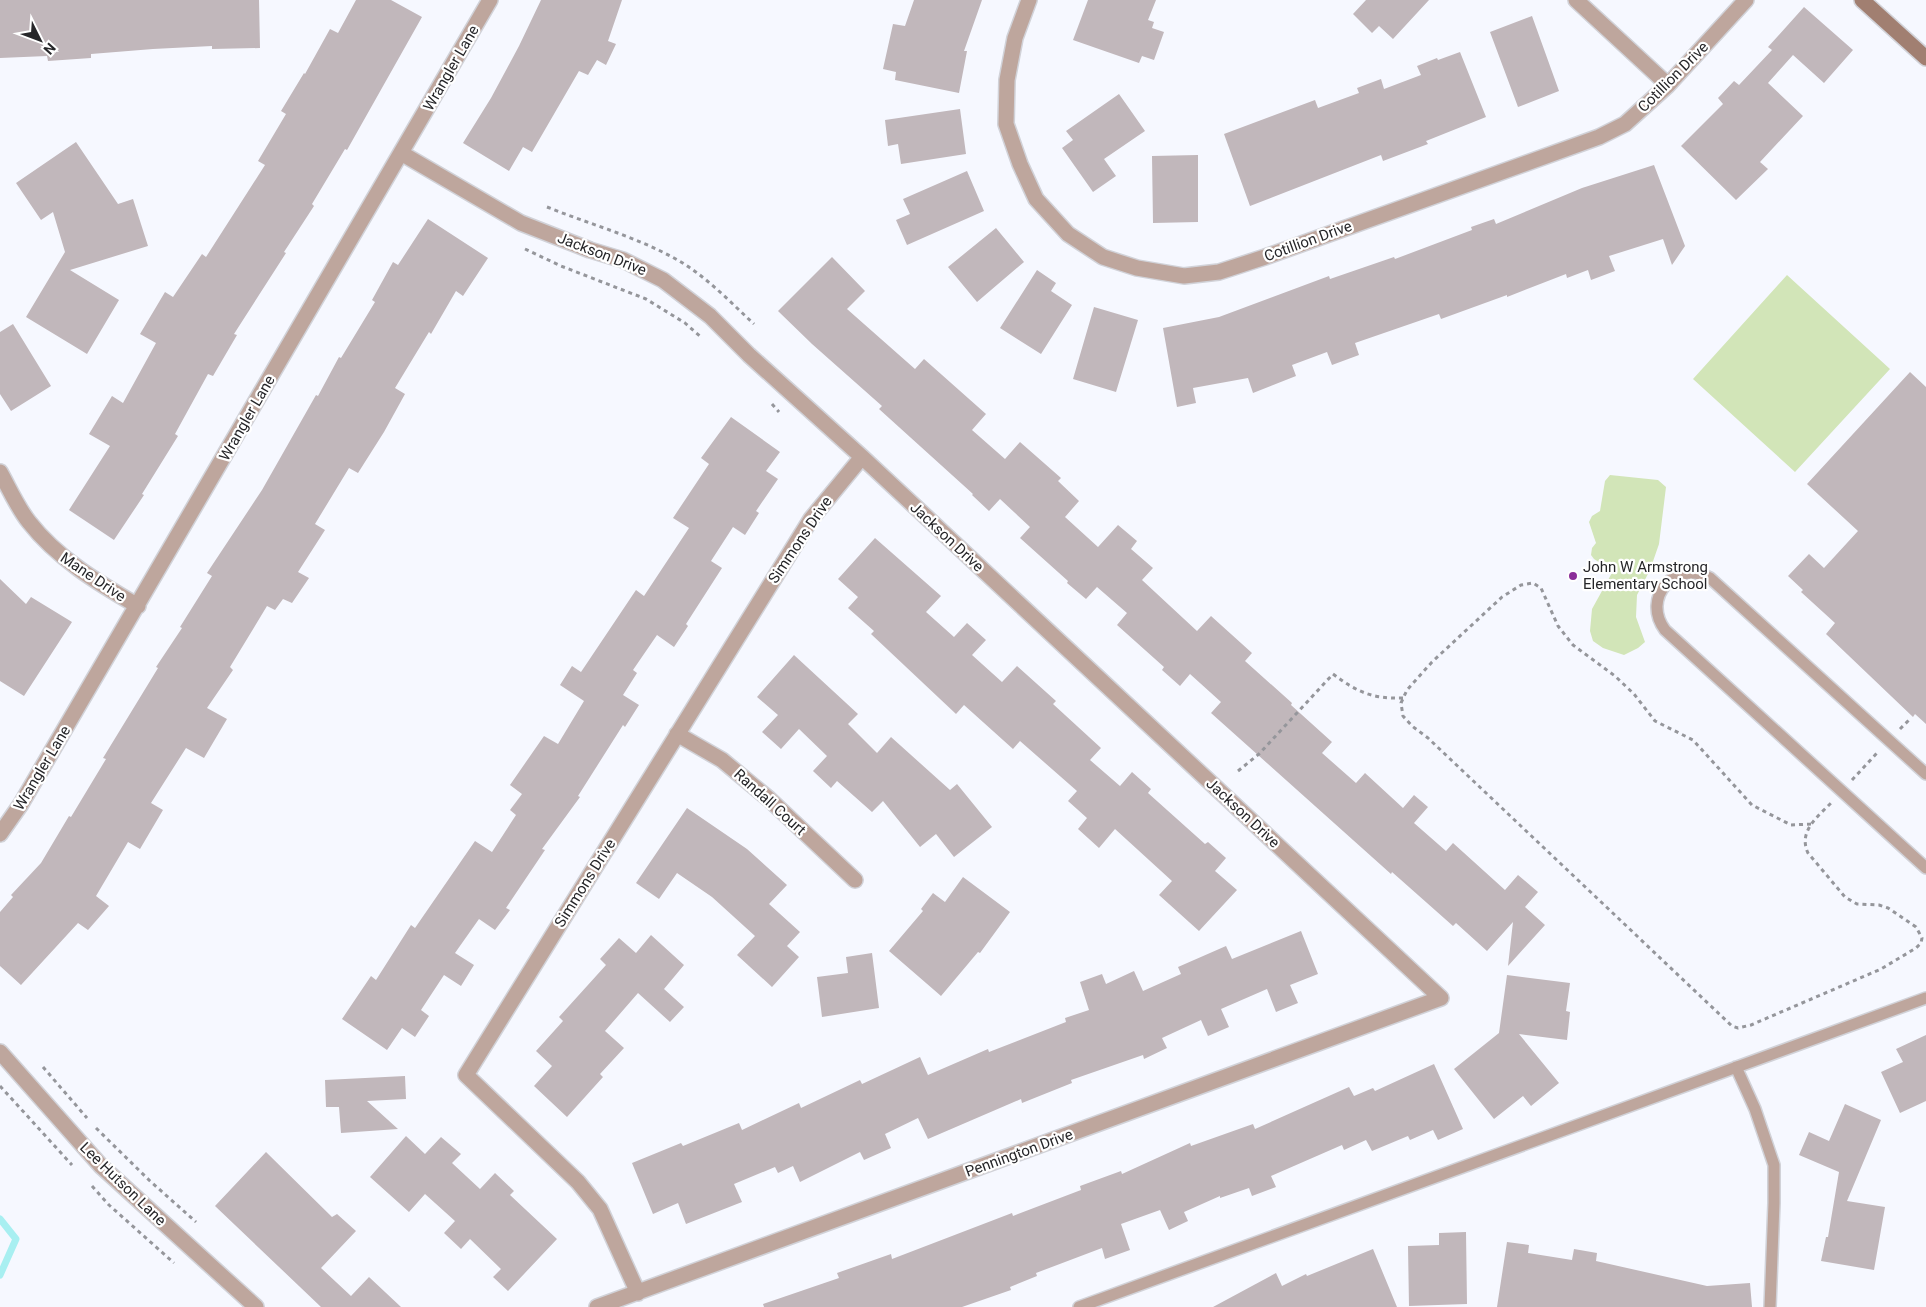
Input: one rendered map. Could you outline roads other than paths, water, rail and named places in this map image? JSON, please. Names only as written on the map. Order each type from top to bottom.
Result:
[{"type":"street","name":"Wrangler Lane","points":[[0,834],[21,804],[138,606],[490,0]]},
{"type":"street","name":"Cotillion Drive","points":[[1029,0],[1015,38],[1007,80],[1006,124],[1020,164],[1036,199],[1068,234],[1103,257],[1137,268],[1184,276],[1219,272],[1265,257],[1599,137],[1625,124],[1668,85],[1746,0]]},
{"type":"street","points":[[1576,0],[1668,85]]},
{"type":"street","points":[[1862,0],[1926,58]]},
{"type":"street","name":"Jackson Drive","points":[[401,152],[521,223],[590,250],[624,260],[664,280],[710,316],[749,355],[862,457],[1441,998]]},
{"type":"street","name":"Simmons Drive","points":[[638,1293],[600,1209],[578,1182],[466,1075],[811,519],[862,457]]},
{"type":"street","name":"Mane Drive","points":[[0,472],[28,521],[61,556],[113,592],[138,606]]},
{"type":"street","name":"Randall Court","points":[[677,734],[722,760],[769,799],[855,880]]},
{"type":"street","name":"Pennington Drive","points":[[597,1307],[1441,998]]},
{"type":"street","name":"Lee Hutson Lane","points":[[0,1052],[101,1166],[256,1307]]},
{"type":"lane","points":[[1926,774],[1710,578],[1701,573],[1682,574],[1666,584],[1660,591],[1657,615],[1665,630],[1926,868]]},
{"type":"lane","points":[[1079,1307],[1926,998]]},
{"type":"lane","points":[[1736,1066],[1755,1109],[1774,1164],[1770,1307]]},
{"type":"waterway","points":[[0,1219],[16,1239],[0,1275]]},
{"type":"place","name":"John W Armstrong Elementary School","points":[[1573,576]]}]
